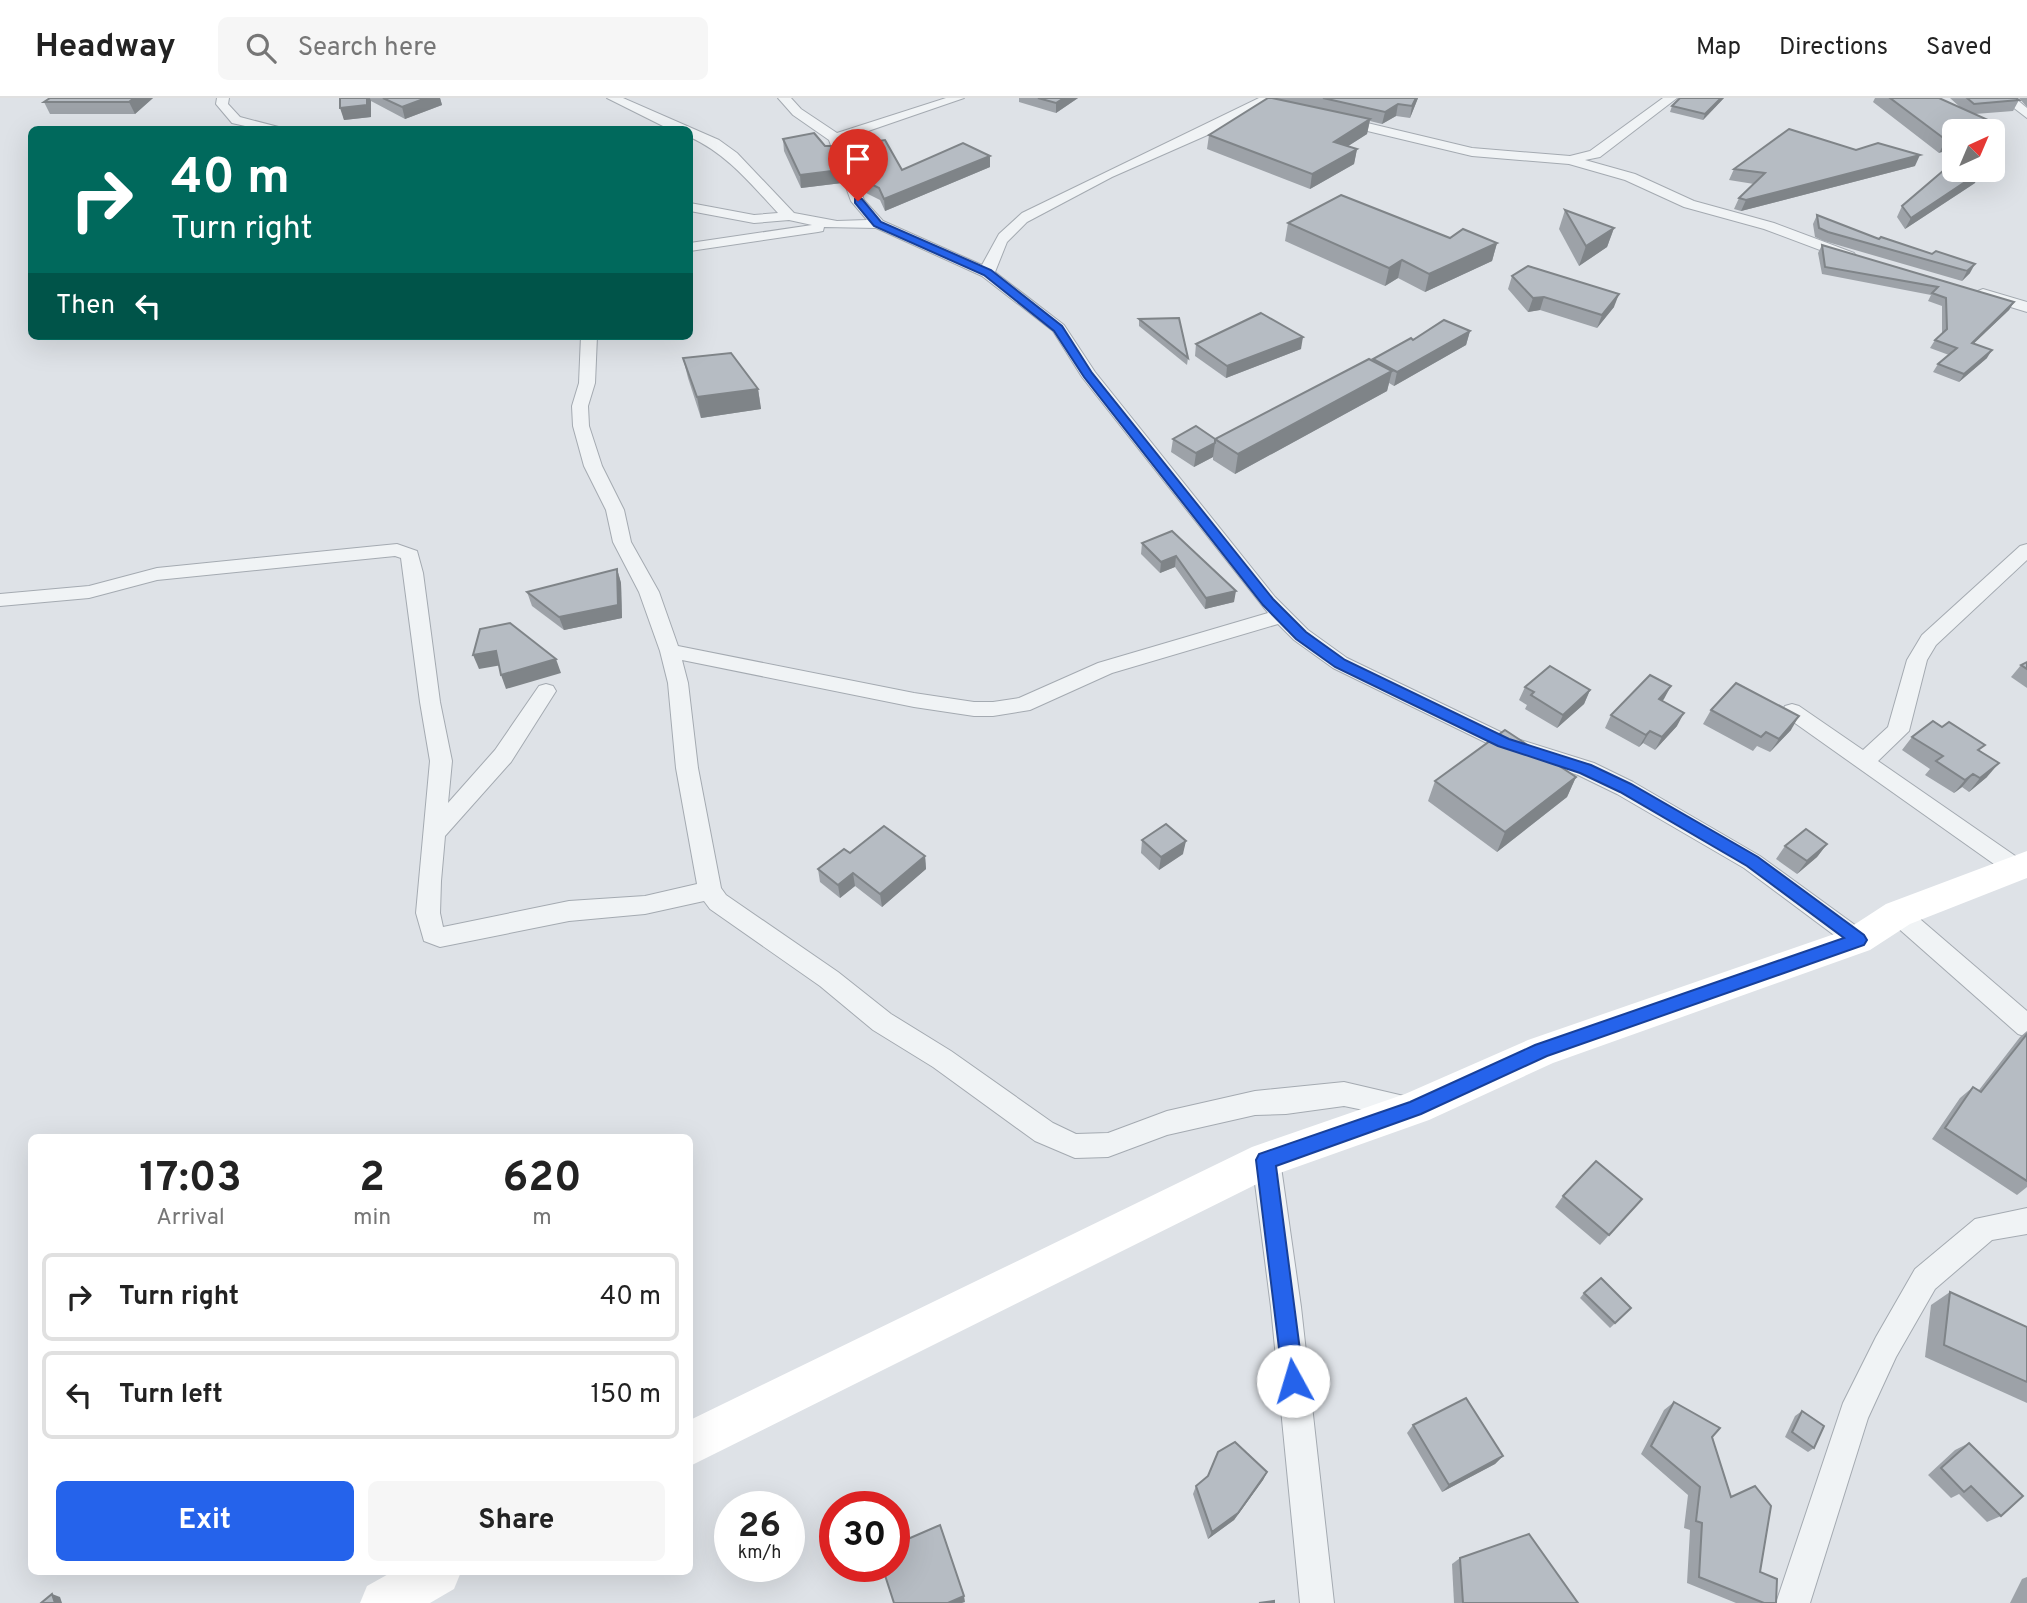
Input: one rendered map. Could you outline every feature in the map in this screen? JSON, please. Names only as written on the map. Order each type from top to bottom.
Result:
[{"type":"main road","points":[[693,1443],[1266,1160],[1415,1108],[1541,1051],[1858,940],[1898,914],[2022,866]]},
{"type":"main road","points":[[384,1603],[432,1575]]},
{"type":"street","points":[[223,98],[222,104],[236,120],[265,126]]},
{"type":"street","points":[[613,98],[674,126]]},
{"type":"street","points":[[785,98],[797,112],[835,138],[858,201],[878,224],[987,273],[1059,328],[1088,374],[1281,615],[1301,635],[1340,663],[1398,693],[1503,742],[1586,769],[1625,788],[1752,862],[1858,940]]},
{"type":"street","points":[[920,98],[934,106]]},
{"type":"street","points":[[835,138],[958,98]]},
{"type":"street","points":[[2007,98],[2027,114]]},
{"type":"street","points":[[1570,160],[1595,154],[1666,99]]},
{"type":"street","points":[[987,273],[992,252],[1013,226],[1070,193],[1262,101]]},
{"type":"street","points":[[1328,117],[1472,152],[1570,160],[1630,177],[1689,204],[1769,226],[1818,246],[1869,262]]},
{"type":"street","points":[[693,133],[714,143],[732,156],[789,216]]},
{"type":"street","points":[[693,208],[754,219],[789,216],[837,225]]},
{"type":"street","points":[[693,247],[837,225],[878,224]]},
{"type":"street","points":[[1972,291],[2027,307]]},
{"type":"street","points":[[589,340],[587,383],[580,406],[581,426],[593,466],[615,510],[622,542],[649,592],[670,651],[678,683],[687,768],[710,890],[718,902],[829,979],[882,1022],[954,1066],[1044,1132],[1075,1146],[1108,1144],[1167,1123],[1255,1103],[1286,1102],[1344,1094],[1415,1108]]},
{"type":"street","points":[[0,600],[77,594],[157,574],[193,569],[397,550],[404,552],[410,555],[414,573],[430,702],[441,761],[428,913],[432,934],[440,937],[569,911],[645,905],[710,890]]},
{"type":"street","points":[[1863,762],[1898,731],[1917,660],[1929,640],[2027,550]]},
{"type":"street","points":[[670,651],[914,700],[974,709],[993,709],[1023,705],[1105,668],[1281,615]]},
{"type":"street","points":[[435,832],[503,756],[546,691]]},
{"type":"street","points":[[1792,711],[1863,762],[2022,866]]},
{"type":"street","points":[[1898,914],[2027,1026]]},
{"type":"street","points":[[1266,1160],[1286,1307],[1317,1603]]},
{"type":"street","points":[[1793,1603],[1854,1415],[1886,1347],[1925,1279],[1985,1228],[2027,1220]]},
{"type":"building","points":[[50,98],[134,98],[129,102],[44,102]]},
{"type":"building","points":[[340,98],[367,98],[367,105],[340,108]]},
{"type":"building","points":[[383,98],[426,98],[402,107]]},
{"type":"building","points":[[1038,98],[1064,98],[1056,103]]},
{"type":"building","points":[[1268,98],[1370,119],[1334,142],[1357,149],[1312,174],[1209,135]]},
{"type":"building","points":[[1323,98],[1416,98],[1412,106],[1398,104],[1385,112]]},
{"type":"building","points":[[1680,98],[1721,98],[1705,114],[1672,106]]},
{"type":"building","points":[[1890,98],[1939,98],[1986,119],[1942,119],[1942,137]]},
{"type":"building","points":[[1967,98],[2016,98],[2019,100],[1974,104]]},
{"type":"building","points":[[1789,129],[1856,150],[1878,143],[1920,155],[1746,200],[1739,198],[1765,173],[1734,169]]},
{"type":"building","points":[[814,133],[825,146],[831,146],[840,170],[800,175],[783,139]]},
{"type":"building","points":[[885,140],[902,170],[963,143],[990,156],[884,199],[879,188],[863,180],[850,145]]},
{"type":"building","points":[[1942,172],[1942,182],[1965,182],[1911,218],[1902,206]]},
{"type":"building","points":[[1341,195],[1450,238],[1463,229],[1497,243],[1429,274],[1402,260],[1389,268],[1288,223]]},
{"type":"building","points":[[1565,210],[1614,228],[1586,246]]},
{"type":"building","points":[[1817,215],[1879,239],[1881,237],[1932,254],[1936,251],[1975,264],[1967,271],[1828,232],[1819,228]]},
{"type":"building","points":[[1822,245],[2014,302],[1972,343],[1992,350],[1964,374],[1938,364],[1957,348],[1935,340],[1947,329],[1946,298],[1932,293],[1938,287],[1825,267]]},
{"type":"building","points":[[1528,266],[1619,294],[1602,315],[1544,297],[1533,298],[1512,276]]},
{"type":"building","points":[[1261,313],[1303,337],[1227,366],[1196,344]]},
{"type":"building","points":[[1179,318],[1188,358],[1139,319]]},
{"type":"building","points":[[1444,320],[1470,331],[1397,372],[1373,359],[1411,338],[1413,340]]},
{"type":"building","points":[[731,353],[758,389],[697,397],[683,358]]},
{"type":"building","points":[[1369,359],[1392,371],[1238,454],[1215,439]]},
{"type":"building","points":[[1196,426],[1218,441],[1215,439],[1215,443],[1196,453],[1173,439]]},
{"type":"building","points":[[1172,531],[1236,591],[1206,598],[1176,556],[1161,562],[1142,543]]},
{"type":"building","points":[[617,569],[618,605],[559,617],[527,592]]},
{"type":"building","points":[[510,623],[556,659],[501,675],[496,651],[473,655],[480,629]]},
{"type":"building","points":[[1550,666],[1590,690],[1563,715],[1531,695],[1534,692],[1525,687]]},
{"type":"building","points":[[1650,675],[1671,686],[1659,699],[1684,713],[1662,737],[1650,731],[1646,735],[1611,715]]},
{"type":"building","points":[[1736,683],[1799,716],[1779,739],[1766,732],[1761,737],[1711,710]]},
{"type":"building","points":[[1933,721],[1942,727],[1949,722],[1985,745],[1978,750],[1999,763],[1980,778],[1973,774],[1965,780],[1936,761],[1943,756],[1912,737]]},
{"type":"building","points":[[1505,730],[1576,777],[1505,832],[1435,781]]},
{"type":"building","points":[[1166,824],[1186,841],[1161,857],[1142,840]]},
{"type":"building","points":[[884,826],[925,856],[880,894],[853,873],[838,885],[818,869],[844,849],[850,853]]},
{"type":"building","points":[[1806,829],[1827,844],[1807,861],[1785,846]]},
{"type":"building","points":[[2027,1034],[2027,1181],[1945,1128],[1973,1087],[1981,1092]]},
{"type":"building","points":[[1596,1161],[1642,1199],[1609,1235],[1563,1196]]},
{"type":"building","points":[[1601,1278],[1631,1308],[1615,1323],[1584,1293]]},
{"type":"building","points":[[1950,1292],[2027,1327],[2027,1382],[1944,1345]]},
{"type":"building","points":[[1466,1398],[1503,1456],[1449,1485],[1413,1425]]},
{"type":"building","points":[[1674,1402],[1720,1428],[1712,1437],[1731,1497],[1755,1486],[1771,1506],[1760,1572],[1777,1579],[1776,1603],[1764,1603],[1699,1577],[1702,1523],[1696,1521],[1700,1487],[1651,1446]]},
{"type":"building","points":[[1802,1411],[1824,1426],[1814,1448],[1792,1432]]},
{"type":"building","points":[[1235,1442],[1267,1472],[1238,1513],[1212,1532],[1196,1486],[1208,1476],[1218,1452]]},
{"type":"building","points":[[1969,1443],[2023,1496],[2001,1516],[1971,1486],[1964,1492],[1941,1468]]},
{"type":"building","points":[[940,1525],[964,1596],[948,1603],[894,1603],[887,1582],[910,1582],[910,1538]]},
{"type":"building","points":[[1529,1534],[1578,1603],[1463,1603],[1460,1558]]},
{"type":"building","points":[[52,1594],[55,1603],[41,1603]]},
{"type":"route","points":[[858,201],[878,224],[987,273],[1059,328],[1088,374],[1268,602],[1301,635],[1340,663],[1440,713],[1503,742],[1586,769],[1625,788],[1752,862],[1858,940],[1541,1051],[1415,1108],[1266,1160],[1293,1381]]}]
